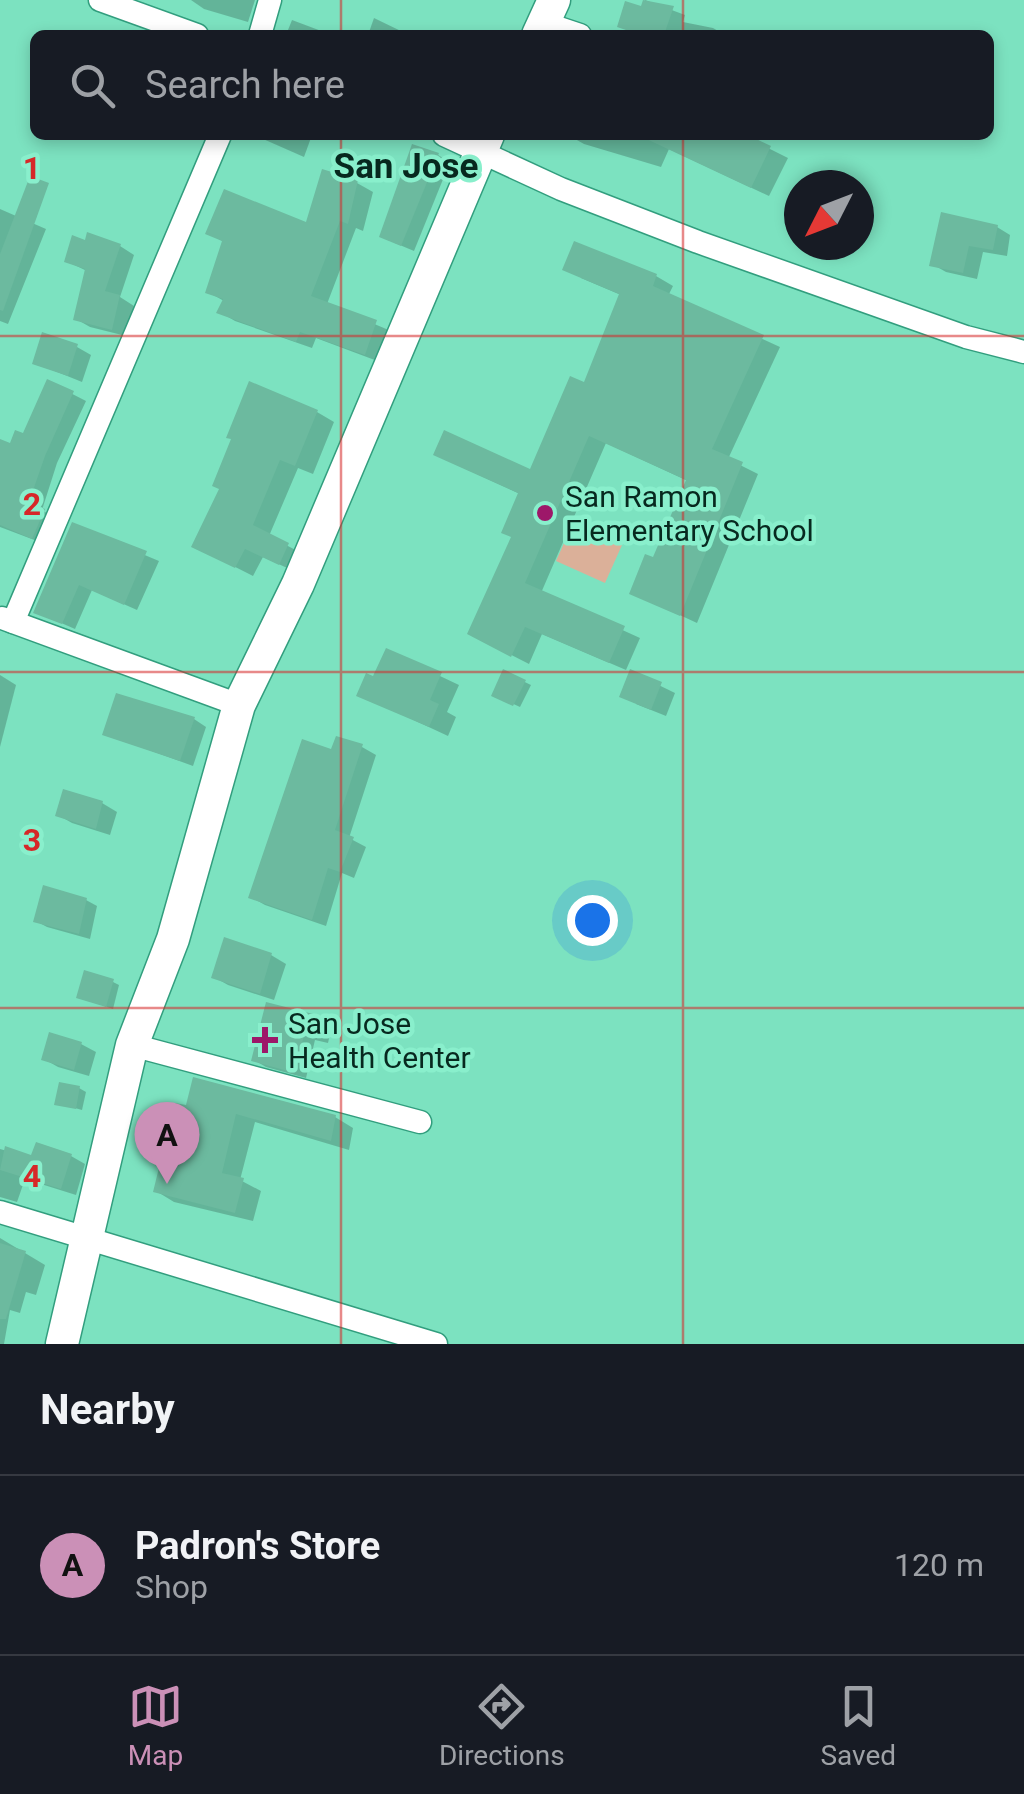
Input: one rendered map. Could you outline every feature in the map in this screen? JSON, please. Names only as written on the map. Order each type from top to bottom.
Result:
[{"type":"street","points":[[100,0],[183,30]]},
{"type":"street","points":[[261,30],[270,0]]},
{"type":"street","points":[[545,19],[569,30]]},
{"type":"street","points":[[218,140],[6,620],[238,705]]},
{"type":"street","points":[[62,1344],[132,1045],[172,939],[238,705],[298,584],[484,142],[561,189],[966,337],[1024,352]]},
{"type":"street","points":[[132,1045],[420,1122]]},
{"type":"street","points":[[0,1212],[436,1344]]},
{"type":"shaded area","points":[[573,523],[622,545],[605,583],[556,561]]},
{"type":"building","points":[[643,0],[674,6],[666,30],[617,27],[625,1],[641,6]]},
{"type":"building","points":[[649,140],[758,140],[771,146],[751,188]]},
{"type":"building","points":[[412,144],[439,153],[401,246],[379,237]]},
{"type":"building","points":[[322,169],[358,180],[348,224],[340,221],[311,296],[377,320],[365,355],[300,332],[296,342],[216,313],[223,299],[205,293],[222,241],[205,234],[224,189],[306,222]]},
{"type":"building","points":[[30,176],[49,183],[3,311],[0,254]]},
{"type":"building","points":[[941,212],[998,225],[993,250],[969,246],[963,273],[929,266]]},
{"type":"building","points":[[87,232],[121,244],[105,291],[120,295],[112,330],[73,320],[85,269],[64,262],[72,235],[85,240]]},
{"type":"building","points":[[574,241],[657,274],[653,286],[764,335],[712,449],[743,462],[680,616],[629,594],[645,554],[653,557],[686,480],[589,436],[525,583],[625,626],[609,663],[525,627],[511,657],[467,634],[511,537],[501,533],[518,493],[433,455],[444,430],[530,469],[570,376],[584,382],[619,294],[562,270]]},
{"type":"building","points":[[42,332],[78,344],[68,376],[32,364]]},
{"type":"building","points":[[47,379],[74,391],[29,502],[45,509],[32,539],[0,525],[0,439],[10,443],[15,430],[23,433]]},
{"type":"building","points":[[249,381],[318,410],[295,466],[280,460],[253,525],[289,543],[279,565],[245,549],[235,568],[191,547],[219,489],[212,486]]},
{"type":"building","points":[[72,522],[147,551],[124,605],[79,585],[62,624],[33,613]]},
{"type":"building","points":[[386,648],[442,672],[430,700],[439,704],[429,727],[356,696],[366,673],[373,676]]},
{"type":"building","points":[[503,669],[526,680],[513,706],[491,696]]},
{"type":"building","points":[[630,669],[662,682],[651,710],[619,697]]},
{"type":"building","points":[[116,693],[195,717],[180,761],[102,735]]},
{"type":"building","points":[[336,736],[363,744],[335,830],[354,837],[340,872],[328,868],[312,920],[248,898],[302,739],[331,749]]},
{"type":"building","points":[[63,789],[103,801],[96,829],[55,816]]},
{"type":"building","points":[[43,885],[87,898],[79,934],[33,922]]},
{"type":"building","points":[[224,937],[272,953],[260,994],[211,978]]},
{"type":"building","points":[[84,970],[114,979],[106,1007],[76,998]]},
{"type":"building","points":[[266,1002],[321,1016],[316,1038],[304,1035],[295,1073],[251,1061]]},
{"type":"building","points":[[49,1032],[82,1042],[74,1070],[41,1060]]},
{"type":"building","points":[[193,1077],[336,1115],[331,1141],[236,1114],[222,1173],[244,1178],[235,1213],[153,1192],[175,1103],[186,1105]]},
{"type":"building","points":[[59,1082],[80,1086],[76,1109],[54,1105]]},
{"type":"building","points":[[36,1142],[72,1154],[61,1189],[0,1170],[5,1146],[31,1155]]},
{"type":"building","points":[[0,1243],[26,1251],[6,1319],[0,1319]]},
{"type":"place","name":"San Ramon Elementary School","points":[[545,513]]},
{"type":"place","name":"San Jose Health Center","points":[[265,1040]]},
{"type":"place","name":"Padron's Store","points":[[167,1184]]},
{"type":"district","name":"San Jose","points":[[406,166]]}]
